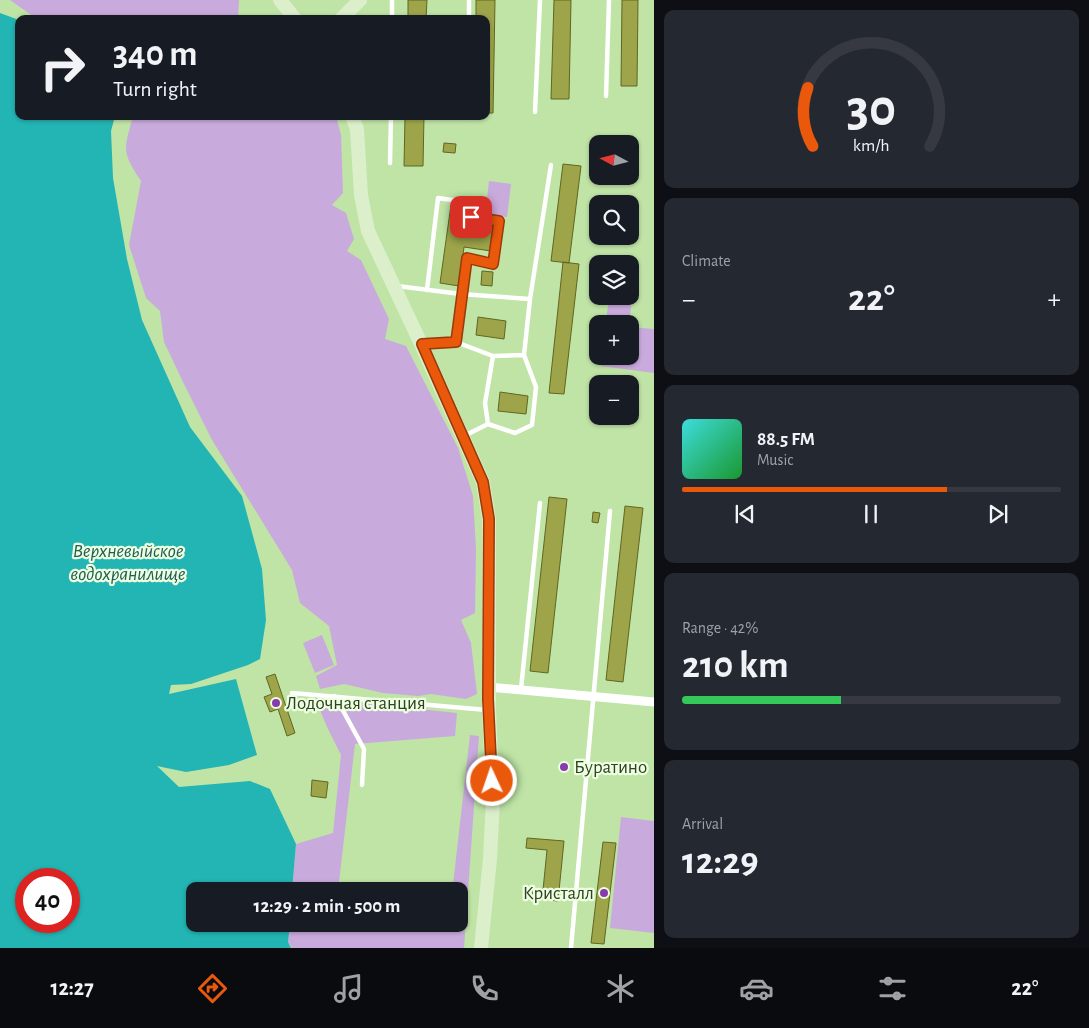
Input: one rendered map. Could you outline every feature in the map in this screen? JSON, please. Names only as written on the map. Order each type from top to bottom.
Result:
[{"type":"street","points":[[280,0],[292,15]]},
{"type":"street","points":[[345,15],[360,0]]},
{"type":"street","points":[[354,120],[357,129],[361,195],[368,231],[422,344],[483,482],[489,519],[488,687],[493,798],[490,859],[481,948]]},
{"type":"street","points":[[488,687],[654,702]]},
{"type":"lane","points":[[392,0],[392,15]]},
{"type":"lane","points":[[469,0],[469,15]]},
{"type":"lane","points":[[535,112],[540,0]]},
{"type":"lane","points":[[606,96],[609,0]]},
{"type":"lane","points":[[390,163],[391,120]]},
{"type":"lane","points":[[463,436],[488,424],[515,433],[532,425],[536,387],[524,355],[530,299],[550,165]]},
{"type":"lane","points":[[427,290],[438,198],[473,203],[471,217],[499,221],[493,264],[467,258],[456,342]]},
{"type":"lane","points":[[393,285],[461,294],[530,299]]},
{"type":"lane","points":[[422,344],[456,342],[493,356],[524,355]]},
{"type":"lane","points":[[488,424],[485,403],[493,356]]},
{"type":"lane","points":[[521,689],[540,503]]},
{"type":"lane","points":[[571,948],[610,511]]},
{"type":"lane","points":[[292,692],[489,710]]},
{"type":"lane","points":[[335,696],[364,749],[362,785]]},
{"type":"shaded area","points":[[10,0],[239,0],[238,15],[31,15]]},
{"type":"shaded area","points":[[132,120],[337,120],[341,135],[343,193],[332,205],[346,213],[354,239],[347,251],[361,260],[389,319],[385,339],[406,346],[458,448],[473,496],[476,549],[475,613],[461,620],[471,643],[477,694],[466,699],[431,694],[418,696],[383,693],[344,684],[320,689],[316,676],[337,665],[329,626],[300,603],[292,570],[212,440],[164,342],[160,311],[146,298],[129,245],[141,181],[127,156],[126,144]]},
{"type":"shaded area","points":[[489,181],[511,184],[507,217],[485,215]]},
{"type":"shaded area","points":[[608,305],[631,305],[630,315],[607,315]]},
{"type":"shaded area","points":[[639,328],[654,329],[654,373],[601,366],[639,365]]},
{"type":"shaded area","points":[[322,635],[334,665],[315,673],[303,643]]},
{"type":"shaded area","points":[[315,698],[457,713],[455,736],[355,744],[339,882],[293,882],[296,844],[333,833],[341,755]]},
{"type":"shaded area","points":[[470,735],[479,736],[468,891],[468,882],[453,882]]},
{"type":"shaded area","points":[[621,817],[654,821],[654,933],[610,928]]},
{"type":"shaded area","points":[[289,932],[465,932],[464,948],[292,948],[288,942]]},
{"type":"water","name":"Верхневыйское водохранилище","points":[[0,13],[15,19],[15,120],[114,120],[111,131],[113,178],[127,259],[142,320],[190,427],[242,496],[262,569],[266,620],[260,659],[248,665],[191,684],[171,685],[169,694],[236,679],[257,755],[229,765],[186,772],[157,766],[179,787],[250,781],[270,789],[296,844],[293,882],[186,882],[186,932],[289,932],[288,942],[291,948],[0,948]]},
{"type":"building","points":[[408,0],[427,0],[426,15],[408,15]]},
{"type":"building","points":[[476,0],[495,0],[493,113],[490,113],[490,15],[476,15]]},
{"type":"building","points":[[554,0],[571,0],[569,99],[551,99]]},
{"type":"building","points":[[622,0],[638,0],[637,86],[621,86]]},
{"type":"building","points":[[405,120],[424,120],[423,166],[404,166]]},
{"type":"building","points":[[444,143],[456,144],[455,153],[443,152]]},
{"type":"building","points":[[563,164],[581,166],[569,263],[551,261]]},
{"type":"building","points":[[451,205],[469,208],[467,222],[495,226],[491,251],[464,247],[459,286],[440,283]]},
{"type":"building","points":[[563,262],[579,264],[564,394],[549,393]]},
{"type":"building","points":[[482,271],[493,272],[492,286],[481,285]]},
{"type":"building","points":[[478,317],[506,321],[504,339],[476,335]]},
{"type":"building","points":[[500,392],[528,396],[526,414],[498,411]]},
{"type":"building","points":[[549,497],[567,499],[548,673],[530,671]]},
{"type":"building","points":[[625,506],[643,508],[623,682],[606,680]]},
{"type":"building","points":[[593,512],[600,513],[598,523],[592,522]]},
{"type":"building","name":"Лодочная станция","points":[[275,674],[295,733],[287,736],[278,709],[270,712],[264,697],[272,694],[266,677]]},
{"type":"building","points":[[312,780],[328,782],[326,798],[311,796]]},
{"type":"building","points":[[527,838],[564,841],[558,901],[532,898],[533,889],[543,890],[547,850],[526,848]]},
{"type":"building","name":"Кристалл","points":[[603,842],[616,843],[604,944],[591,943]]},
{"type":"place","name":"Лодочная станция","points":[[276,703]]},
{"type":"place","name":"Буратино","points":[[564,767]]},
{"type":"place","name":"Кристалл","points":[[604,893]]},
{"type":"route","points":[[471,217],[499,221],[493,264],[467,258],[456,342],[422,344],[483,482],[489,519],[488,699],[492,781]]}]
